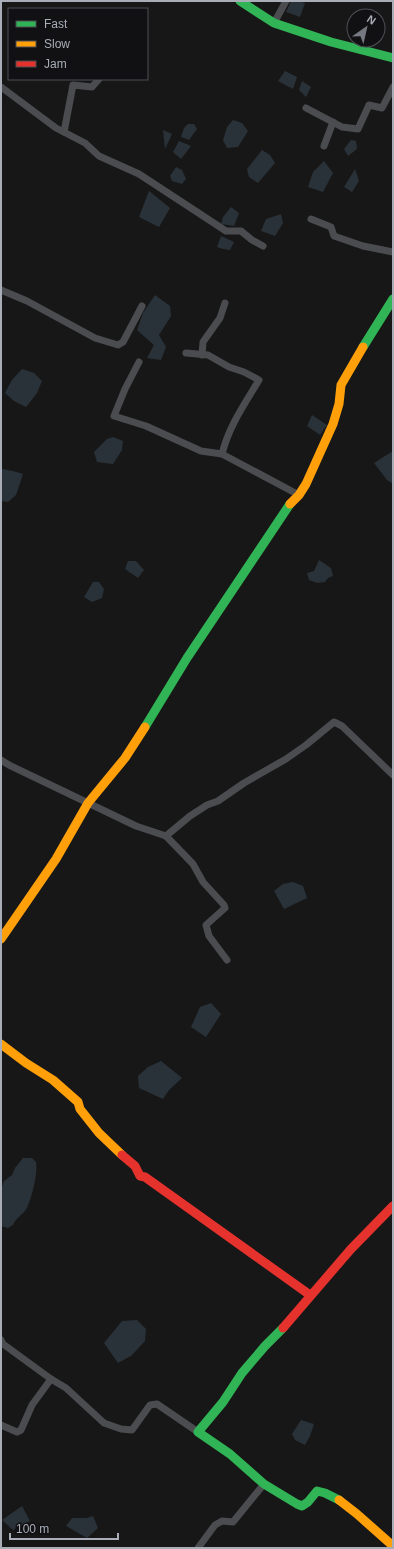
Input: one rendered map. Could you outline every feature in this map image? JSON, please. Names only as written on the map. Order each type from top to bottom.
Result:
[{"type":"street","points":[[240,1],[274,23],[331,42],[393,58]]},
{"type":"street","points":[[274,23],[286,1]]},
{"type":"street","points":[[64,132],[73,85],[92,87],[98,80]]},
{"type":"street","points":[[1,87],[64,132],[85,143],[99,156],[139,174],[226,231],[241,231],[262,246]]},
{"type":"street","points":[[306,108],[342,127],[358,129],[369,105],[382,108],[393,87]]},
{"type":"street","points":[[324,146],[333,122]]},
{"type":"street","points":[[311,219],[331,227],[334,236],[363,246],[393,252]]},
{"type":"street","points":[[1,290],[27,301],[95,338],[118,345],[123,342],[142,306]]},
{"type":"street","points":[[1,939],[56,859],[88,803],[125,758],[220,607],[285,510],[299,495],[306,484],[333,424],[339,404],[341,385],[393,299]]},
{"type":"street","points":[[202,355],[203,342],[220,318],[225,303]]},
{"type":"street","points":[[186,353],[208,355],[228,367],[244,372],[259,380],[232,424],[222,454]]},
{"type":"street","points":[[139,362],[125,389],[114,416],[146,426],[201,451],[222,454],[299,495]]},
{"type":"street","points":[[166,836],[206,805],[218,801],[244,783],[306,746],[334,722],[342,726],[393,775]]},
{"type":"street","points":[[1,760],[136,826],[166,836],[193,864],[203,882],[224,905],[225,908],[206,925],[209,936],[227,960]]},
{"type":"street","points":[[1,1044],[26,1064],[53,1080],[78,1102],[80,1109],[99,1133],[135,1166],[140,1176],[145,1177],[216,1227],[310,1296]]},
{"type":"street","points":[[198,1432],[265,1346],[287,1324],[310,1296],[393,1206]]},
{"type":"street","points":[[2,1343],[51,1379],[66,1388],[82,1401],[104,1424],[120,1430],[132,1430],[150,1405],[158,1404],[230,1454],[264,1484],[302,1506],[317,1490],[323,1491],[346,1506],[393,1546]]},
{"type":"street","points":[[1,1425],[17,1432],[21,1430],[32,1405],[51,1379]]},
{"type":"street","points":[[198,1548],[215,1525],[222,1521],[233,1522],[264,1484]]},
{"type":"shaded area","points":[[291,1],[305,3],[300,17],[286,12]]},
{"type":"shaded area","points":[[285,71],[297,77],[293,89],[278,81]]},
{"type":"shaded area","points":[[302,81],[311,87],[306,97],[299,90]]},
{"type":"shaded area","points":[[233,120],[242,123],[248,131],[238,147],[227,148],[223,140],[227,127]]},
{"type":"shaded area","points":[[188,124],[194,124],[197,129],[189,140],[181,137],[184,128]]},
{"type":"shaded area","points":[[163,130],[172,134],[165,149]]},
{"type":"shaded area","points":[[351,140],[356,141],[357,149],[348,156],[344,149]]},
{"type":"shaded area","points":[[179,141],[191,146],[181,159],[173,152]]},
{"type":"shaded area","points":[[262,150],[270,155],[275,163],[258,183],[249,177],[247,169]]},
{"type":"shaded area","points":[[324,161],[333,173],[323,192],[308,187],[313,172]]},
{"type":"shaded area","points":[[176,167],[182,170],[186,179],[182,184],[172,181],[170,176]]},
{"type":"shaded area","points":[[355,169],[359,181],[352,192],[344,187]]},
{"type":"shaded area","points":[[149,191],[170,208],[159,227],[139,217]]},
{"type":"shaded area","points":[[231,207],[239,213],[234,226],[221,224],[223,217]]},
{"type":"shaded area","points":[[281,214],[283,223],[275,236],[261,231],[266,219]]},
{"type":"shaded area","points":[[221,236],[234,242],[230,250],[217,247]]},
{"type":"shaded area","points":[[155,295],[170,306],[171,316],[159,335],[166,347],[161,360],[147,358],[154,345],[137,330],[143,313]]},
{"type":"shaded area","points":[[22,369],[34,373],[42,381],[37,393],[26,407],[14,401],[5,393],[12,380]]},
{"type":"shaded area","points":[[312,415],[327,425],[320,435],[307,426]]},
{"type":"shaded area","points":[[113,437],[123,441],[122,450],[113,464],[97,462],[94,452],[107,439]]},
{"type":"shaded area","points":[[393,451],[392,483],[387,480],[374,463]]},
{"type":"shaded area","points":[[2,469],[23,474],[16,495],[8,502],[1,501]]},
{"type":"shaded area","points":[[319,560],[331,568],[333,576],[328,578],[325,582],[317,583],[309,580],[307,573],[314,571]]},
{"type":"shaded area","points":[[128,561],[136,561],[144,570],[138,578],[125,569]]},
{"type":"shaded area","points":[[93,582],[99,582],[104,589],[102,598],[92,602],[84,597]]},
{"type":"shaded area","points":[[293,882],[303,886],[307,898],[284,909],[274,891],[283,884]]},
{"type":"shaded area","points":[[211,1003],[221,1014],[206,1037],[191,1027],[200,1007]]},
{"type":"shaded area","points":[[161,1061],[182,1078],[169,1090],[163,1099],[139,1088],[138,1076],[148,1067]]},
{"type":"shaded area","points":[[23,1158],[32,1158],[36,1162],[34,1185],[27,1208],[13,1225],[8,1228],[1,1226],[1,1189],[4,1181],[12,1175],[15,1168]]},
{"type":"shaded area","points":[[137,1320],[146,1329],[145,1341],[131,1356],[118,1363],[104,1343],[122,1321]]},
{"type":"shaded area","points":[[301,1420],[314,1424],[305,1445],[295,1440],[292,1434]]},
{"type":"shaded area","points":[[22,1506],[30,1521],[13,1530],[2,1520]]},
{"type":"shaded area","points":[[93,1516],[98,1528],[87,1538],[66,1526],[72,1518],[87,1518]]},
{"type":"traffic: fast","points":[[240,1],[274,23],[331,42],[393,58]]},
{"type":"traffic: fast","points":[[363,347],[393,299]]},
{"type":"traffic: fast","points":[[145,727],[187,658],[290,504]]},
{"type":"traffic: fast","points":[[283,1328],[242,1373],[223,1402],[198,1432],[230,1454],[264,1484],[297,1504],[302,1506],[308,1502],[317,1491],[339,1500]]},
{"type":"traffic: slow","points":[[290,504],[299,495],[306,484],[333,424],[339,404],[341,385],[363,347]]},
{"type":"traffic: slow","points":[[1,939],[56,859],[88,803],[125,758],[145,727]]},
{"type":"traffic: slow","points":[[1,1044],[26,1063],[53,1080],[78,1102],[80,1109],[99,1133],[122,1155]]},
{"type":"traffic: slow","points":[[339,1500],[393,1546]]},
{"type":"traffic: jam","points":[[122,1155],[135,1166],[140,1176],[145,1177],[310,1295]]},
{"type":"traffic: jam","points":[[283,1328],[351,1249],[393,1206]]}]
